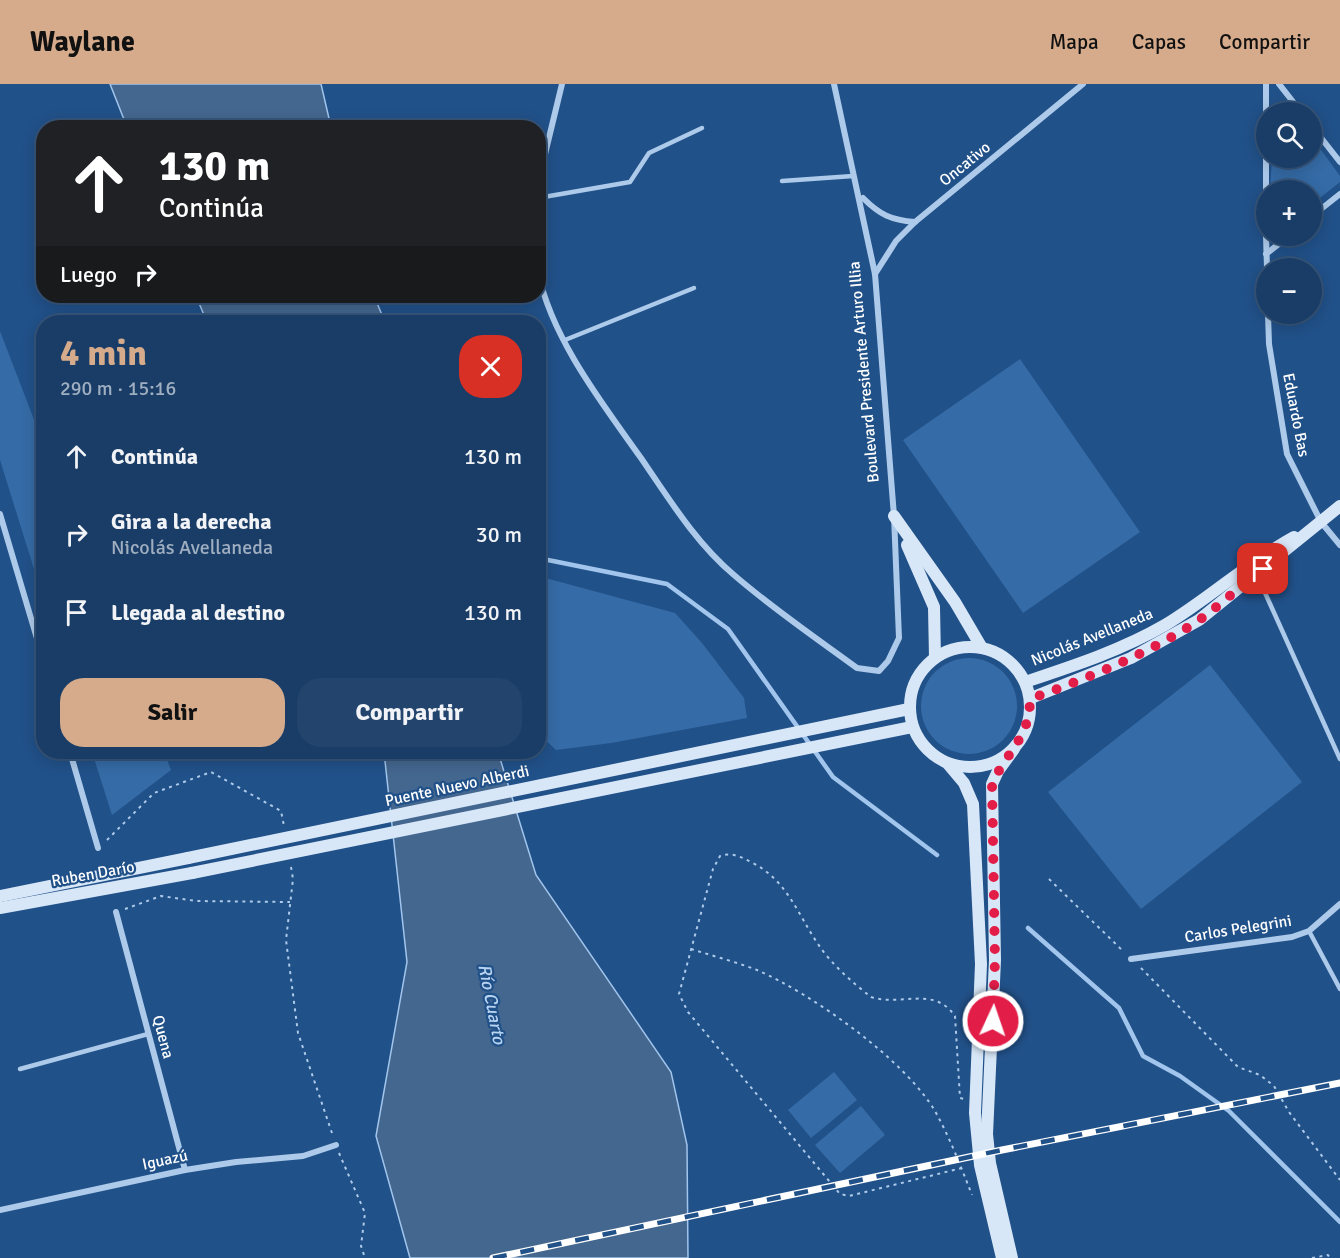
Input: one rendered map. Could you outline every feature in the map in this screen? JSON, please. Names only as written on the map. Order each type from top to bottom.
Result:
[{"type":"main road","name":"Nicolás Avellaneda","points":[[1030,699],[1074,683],[1167,639],[1199,620],[1340,506]]},
{"type":"main road","points":[[894,516],[956,602],[982,648]]},
{"type":"main road","points":[[894,516],[934,607],[935,658]]},
{"type":"main road","name":"Nicolás Avellaneda","points":[[1025,682],[1127,644],[1164,625],[1192,608],[1264,554],[1321,522]]},
{"type":"main road","points":[[1012,1258],[990,1163],[987,1106],[995,960],[992,784],[1025,734],[1030,716],[1030,699],[1025,682],[1008,660],[982,648],[965,647],[949,650],[935,658],[920,672],[911,690],[909,709],[912,727],[932,755],[948,764],[972,768],[995,763],[1014,749]]},
{"type":"main road","name":"Puente Nuevo Alberdi","points":[[188,858],[909,709]]},
{"type":"main road","name":"Puente Nuevo Alberdi","points":[[192,873],[912,727]]},
{"type":"main road","points":[[948,764],[964,783],[973,804],[981,964],[975,1102],[980,1165],[1002,1258]]},
{"type":"main road","name":"Ruben Darío","points":[[0,896],[188,858]]},
{"type":"main road","name":"Ruben Darío","points":[[0,908],[192,873]]},
{"type":"street","points":[[546,150],[562,84]]},
{"type":"street","name":"Boulevard Presidente Arturo Illia","points":[[565,340],[601,401],[687,526],[733,574],[857,668],[879,671],[888,661],[899,638],[894,516],[875,274],[834,84]]},
{"type":"street","name":"Oncativo","points":[[875,274],[896,241],[915,222],[1083,84]]},
{"type":"street","points":[[1266,84],[1266,102]]},
{"type":"street","points":[[1279,84],[1293,102]]},
{"type":"street","points":[[1322,139],[1340,162]]},
{"type":"street","points":[[1322,209],[1340,194]]},
{"type":"street","points":[[863,198],[879,214],[893,220],[915,222]]},
{"type":"street","points":[[1266,246],[1266,258]]},
{"type":"street","points":[[1266,254],[1276,246]]},
{"type":"street","points":[[546,298],[552,318],[565,340]]},
{"type":"street","name":"Eduardo Bas","points":[[1268,324],[1269,344],[1287,454],[1321,522],[1340,545]]},
{"type":"street","points":[[0,514],[36,635]]},
{"type":"street","points":[[72,759],[98,848]]},
{"type":"street","name":"Carlos Pelegrini","points":[[1131,958],[1292,937],[1309,931],[1340,904]]},
{"type":"street","name":"Quena","points":[[116,912],[184,1170]]},
{"type":"street","name":"Iguazú","points":[[0,1210],[184,1170],[236,1162],[303,1156],[336,1144]]},
{"type":"lane","points":[[546,197],[630,182],[649,153],[702,128]]},
{"type":"lane","points":[[782,180],[854,176]]},
{"type":"lane","points":[[565,340],[694,288]]},
{"type":"lane","points":[[1256,575],[1340,759]]},
{"type":"lane","points":[[1309,931],[1340,989]]},
{"type":"lane","points":[[1333,976],[1340,974]]},
{"type":"lane","points":[[20,1068],[148,1034]]},
{"type":"path","points":[[98,848],[154,793],[211,772],[281,811],[285,834]]},
{"type":"path","points":[[962,1168],[849,1196],[840,1194],[682,1004],[679,994],[690,949],[713,869],[720,856],[729,853],[759,866],[789,894],[818,946],[871,997],[882,1000],[916,997],[936,1000],[948,1007],[955,1016],[960,1098],[975,1102]]},
{"type":"path","points":[[289,856],[293,879],[286,940],[298,1033],[336,1144],[364,1212],[362,1246],[366,1258]]},
{"type":"path","points":[[1048,879],[1131,958],[1238,1067],[1260,1075],[1274,1086],[1289,1112],[1340,1180]]},
{"type":"path","points":[[116,912],[161,896],[196,901],[291,902]]},
{"type":"path","points":[[690,949],[757,971],[828,1011],[871,1042],[905,1074],[934,1109],[974,1198]]},
{"type":"path","points":[[1312,1258],[1328,1255],[1330,1258]]},
{"type":"shaded area","points":[[1322,151],[1340,176],[1340,182],[1322,196],[1322,180],[1271,180],[1271,168],[1322,168]]},
{"type":"shaded area","points":[[0,331],[36,425],[36,576],[0,460]]},
{"type":"shaded area","points":[[1020,359],[1140,532],[1023,613],[903,440]]},
{"type":"shaded area","points":[[546,578],[675,613],[702,643],[744,698],[747,718],[611,743],[556,750],[546,741]]},
{"type":"shaded area","points":[[969,658],[987,662],[1003,672],[1013,688],[1017,706],[1013,724],[1003,740],[987,750],[969,754],[951,750],[935,740],[925,724],[921,706],[925,688],[935,672],[951,662]]},
{"type":"shaded area","points":[[1210,665],[1302,782],[1141,909],[1048,792]]},
{"type":"shaded area","points":[[94,759],[167,759],[171,770],[112,815]]},
{"type":"shaded area","points":[[834,1072],[857,1100],[811,1138],[788,1110]]},
{"type":"shaded area","points":[[861,1106],[885,1135],[840,1173],[815,1145]]},
{"type":"water","points":[[110,84],[321,84],[329,120],[124,120]]},
{"type":"water","points":[[199,303],[377,303],[382,315],[204,315]]},
{"type":"water","name":"Río Cuarto","points":[[385,759],[500,759],[536,875],[671,1072],[687,1145],[688,1258],[410,1258],[376,1136],[407,962]]},
{"type":"waterway","points":[[546,560],[667,584],[728,629],[833,777],[937,855]]},
{"type":"waterway","points":[[1028,928],[1119,1008],[1143,1056],[1180,1076],[1229,1111],[1340,1222]]},
{"type":"railway","points":[[493,1258],[1002,1150],[1340,1083]]},
{"type":"route","points":[[993,1021],[995,960],[992,784],[998,771],[1025,734],[1030,716],[1030,699],[1065,687],[1131,658],[1167,639],[1199,620],[1263,569]]}]
